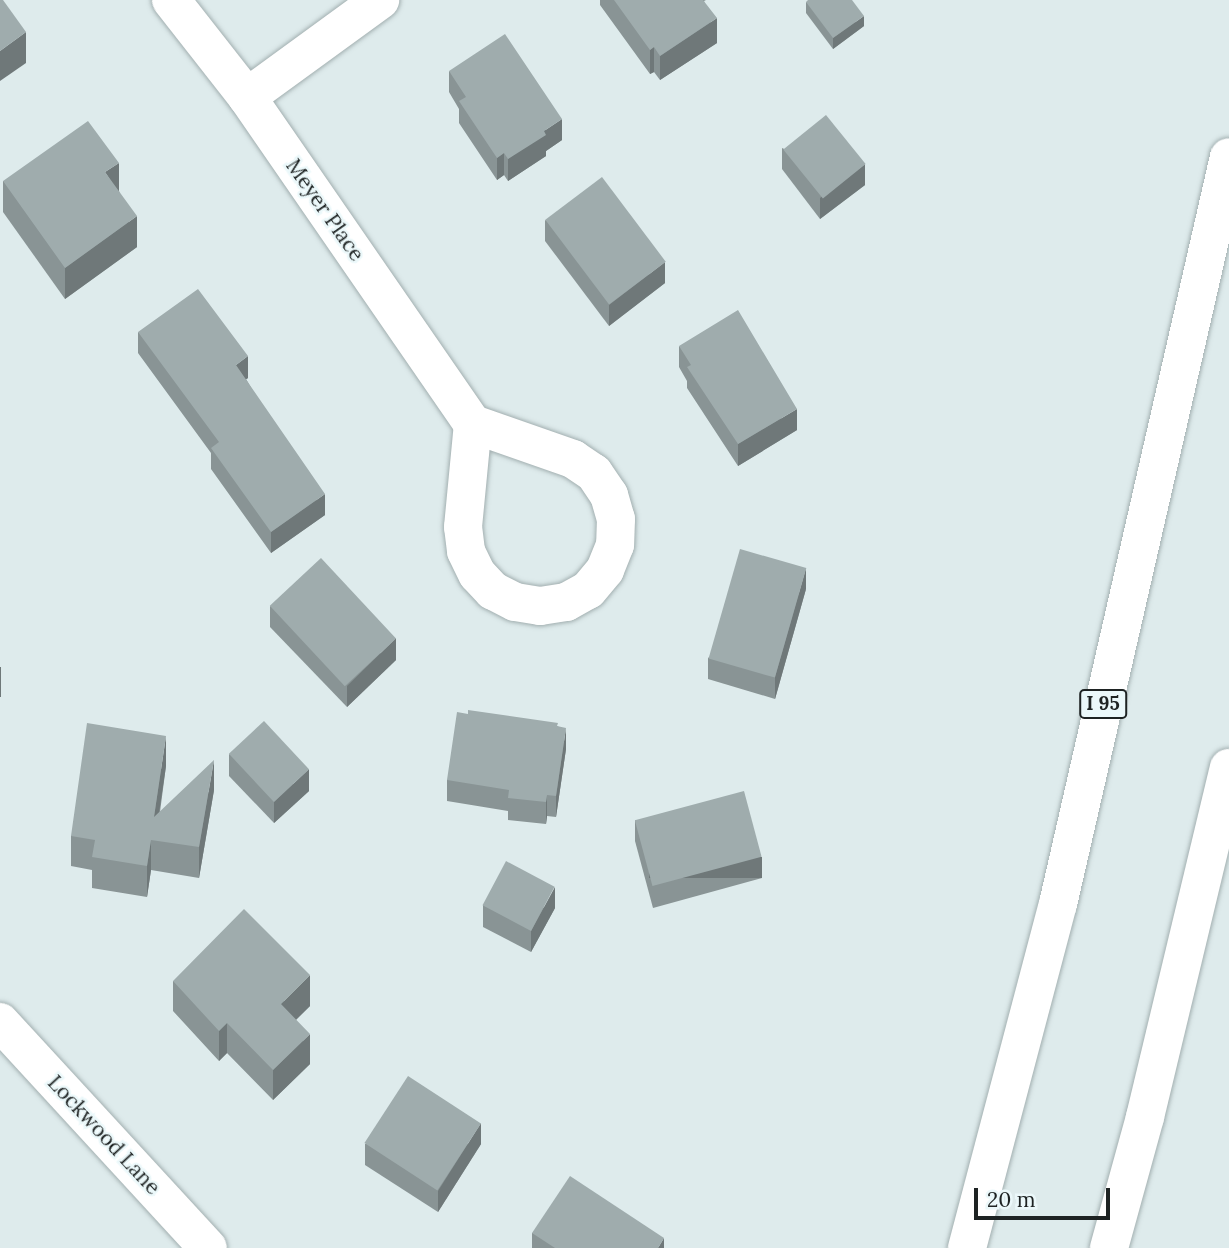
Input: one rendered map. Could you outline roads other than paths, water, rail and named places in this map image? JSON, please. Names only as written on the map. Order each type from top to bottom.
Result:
[{"type":"main road","name":"Meyer Place","points":[[171,0],[247,97],[473,424]]},
{"type":"main road","points":[[247,97],[380,0]]},
{"type":"main road","name":"I 95","points":[[967,1248],[1058,904],[1229,157]]},
{"type":"main road","points":[[473,424],[573,459],[594,473],[609,495],[616,520],[615,545],[605,570],[588,590],[566,602],[540,606],[515,602],[493,591],[477,573],[466,551],[463,527],[473,424]]},
{"type":"main road","points":[[1109,1248],[1145,1116],[1229,768]]},
{"type":"main road","name":"Lockwood Lane","points":[[0,1022],[208,1248]]}]
